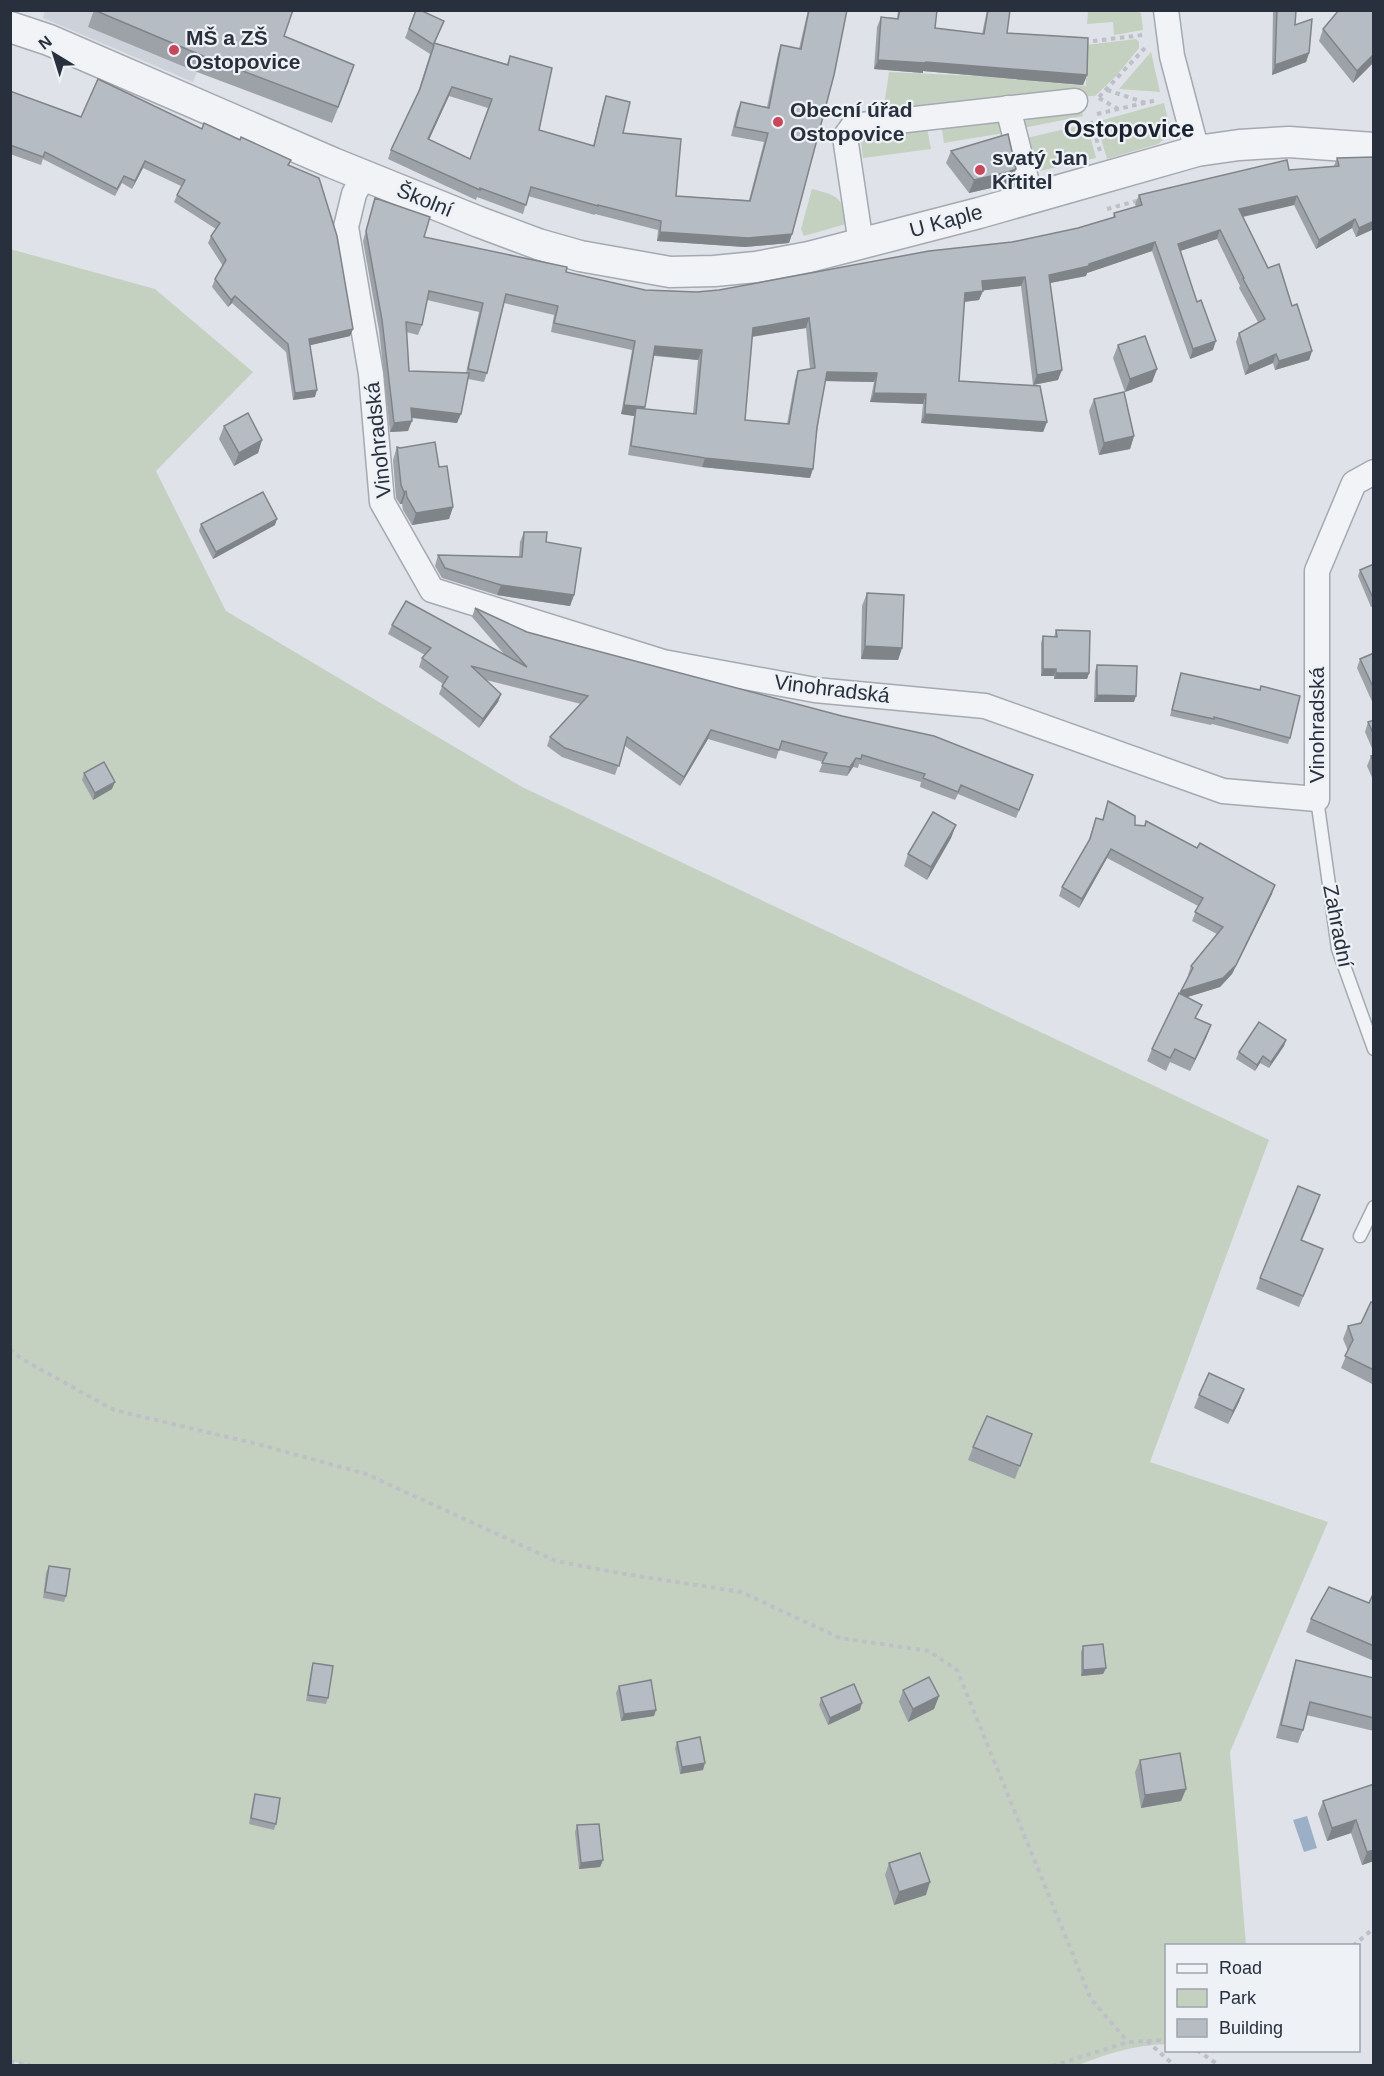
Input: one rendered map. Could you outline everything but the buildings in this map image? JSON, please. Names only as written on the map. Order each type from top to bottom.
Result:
[{"type":"street","points":[[1166,10],[1172,56],[1197,151]]},
{"type":"street","name":"Školní","points":[[10,27],[49,40],[364,175],[538,244],[580,256],[670,272],[714,271],[756,267],[861,244]]},
{"type":"street","points":[[861,244],[844,137],[853,126],[1086,100]]},
{"type":"street","points":[[1008,108],[1027,183]]},
{"type":"street","name":"U Kaple","points":[[861,244],[1197,151],[1239,145],[1289,142],[1374,148]]},
{"type":"street","name":"Vinohradská","points":[[364,175],[354,194],[346,227],[371,374],[382,502],[432,590],[663,662],[814,690],[985,706],[1223,791],[1317,799],[1317,571],[1354,483],[1374,472]]},
{"type":"lane","name":"Zahradní","points":[[1317,799],[1338,949],[1374,1049]]},
{"type":"lane","points":[[1360,1236],[1374,1207]]},
{"type":"path","points":[[1093,41],[1153,34]]},
{"type":"path","points":[[1086,100],[1107,90],[1148,44]]},
{"type":"path","points":[[1107,90],[1146,103]]},
{"type":"path","points":[[1086,100],[1118,110]]},
{"type":"path","points":[[1086,100],[1103,161]]},
{"type":"path","points":[[10,1349],[22,1359],[114,1410],[257,1444],[366,1474],[556,1561],[741,1592],[840,1638],[929,1651],[957,1670],[1091,1999],[1128,2042]]},
{"type":"path","points":[[1355,1944],[1374,1928]]},
{"type":"path","points":[[1052,2066],[1128,2042],[1165,2040]]},
{"type":"path","points":[[1147,2041],[1175,2066]]},
{"type":"path","points":[[1200,2052],[1220,2066]]},
{"type":"path","points":[[10,2061],[32,2066]]},
{"type":"shaded area","name":"MŠ a ZŠ Ostopovice","points":[[45,10],[222,11],[193,82],[43,18]]},
{"type":"green space","points":[[1088,11],[1141,13],[1143,30],[1114,35],[1113,22],[1087,24]]},
{"type":"green space","points":[[1136,39],[1139,42],[1139,48],[1116,76],[1095,96],[996,101],[883,113],[889,72],[1000,77],[1086,86],[1086,45]]},
{"type":"green space","points":[[1151,52],[1160,92],[1119,89]]},
{"type":"green space","points":[[1164,103],[1170,129],[1166,137],[1158,144],[1107,159],[1096,122]]},
{"type":"green space","points":[[1081,106],[1083,116],[1018,129],[1015,111]]},
{"type":"green space","points":[[1000,112],[1004,133],[944,143],[940,117]]},
{"type":"green space","points":[[925,118],[931,149],[863,158],[859,125]]},
{"type":"green space","points":[[1087,124],[1096,158],[1031,173],[1022,139]]},
{"type":"green space","points":[[812,189],[838,199],[849,223],[804,236],[801,229]]},
{"type":"green space","points":[[10,249],[155,289],[253,372],[156,471],[226,611],[522,787],[1269,1140],[1150,1462],[1328,1522],[1230,1752],[1246,1944],[1165,1944],[1165,2044],[1120,2051],[1076,2066],[32,2066],[11,2061]]},
{"type":"water","points":[[1307,1816],[1317,1848],[1304,1852],[1293,1820]]},
{"type":"place","name":"MŠ a ZŠ Ostopovice","points":[[174,50]]},
{"type":"place","name":"Obecní úřad Ostopovice","points":[[778,122]]},
{"type":"place","name":"svatý Jan Křtitel","points":[[980,170]]},
{"type":"district","name":"Ostopovice","points":[[1129,129]]}]
